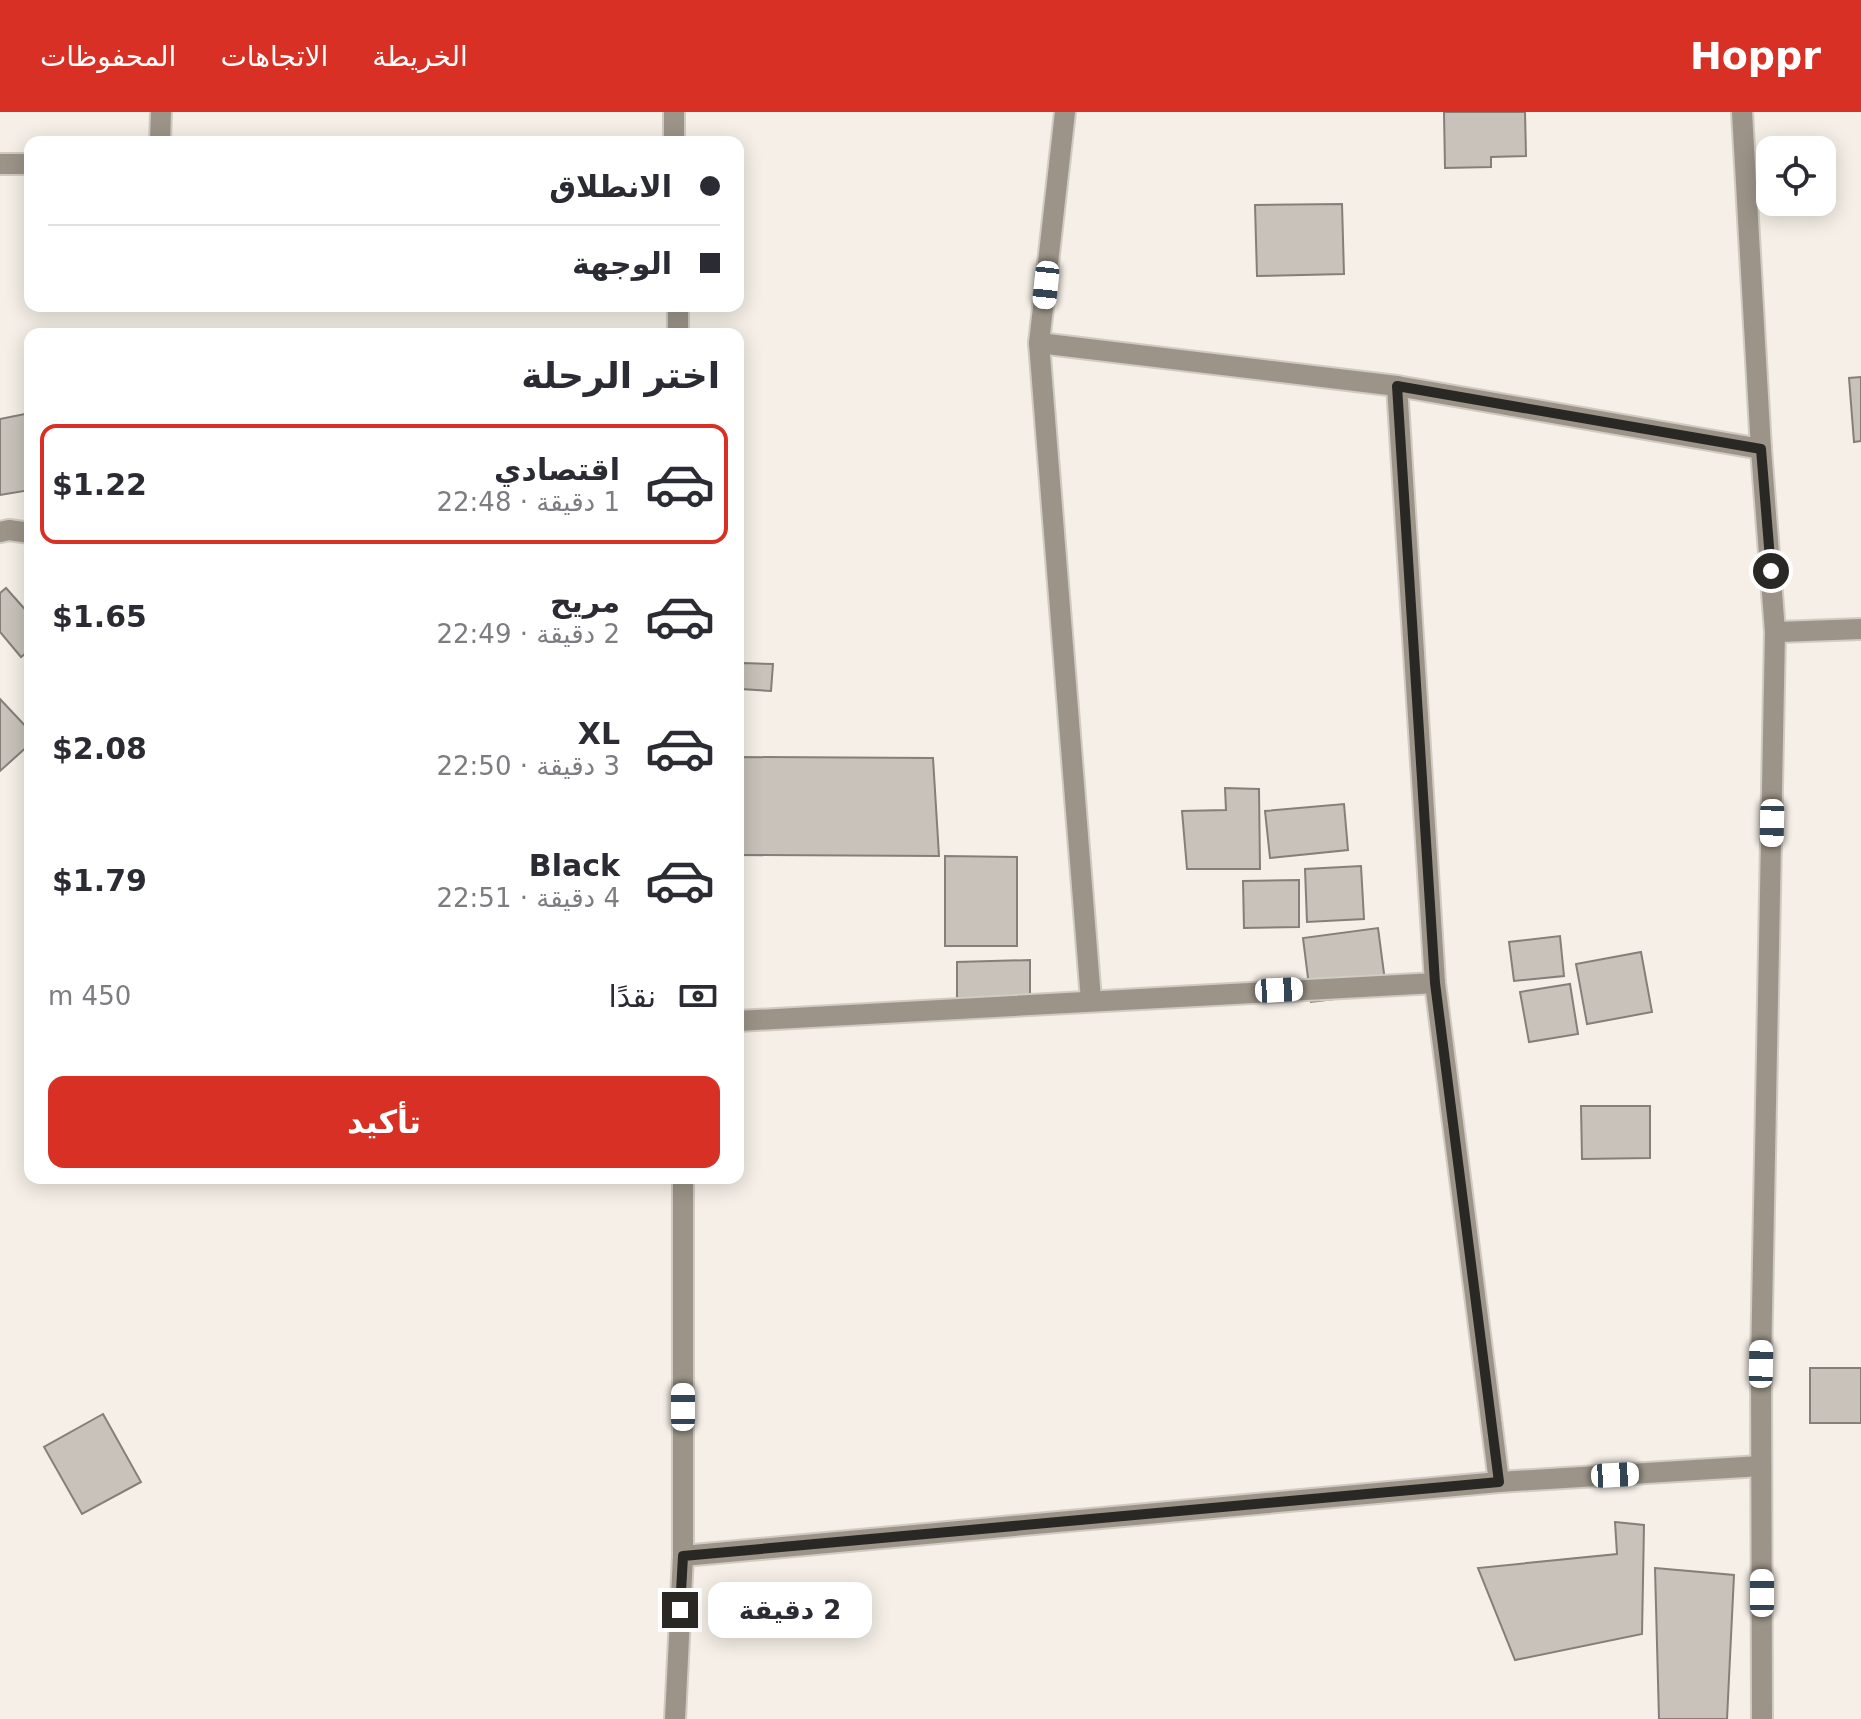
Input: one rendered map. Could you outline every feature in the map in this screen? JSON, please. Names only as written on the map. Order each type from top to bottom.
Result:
[{"type":"street","points":[[160,136],[161,112]]},
{"type":"street","points":[[674,112],[674,136]]},
{"type":"street","points":[[1065,112],[1039,343],[1091,1000]]},
{"type":"street","points":[[1742,112],[1775,632],[1761,1348],[1762,1719]]},
{"type":"street","points":[[0,164],[24,164]]},
{"type":"street","points":[[1039,343],[1397,386],[1761,449]]},
{"type":"street","points":[[1397,386],[1435,983],[1499,1482]]},
{"type":"street","points":[[0,532],[24,532]]},
{"type":"street","points":[[1775,632],[1861,629]]},
{"type":"street","points":[[744,1021],[1435,983]]},
{"type":"street","points":[[675,1719],[683,1556],[683,1184]]},
{"type":"street","points":[[683,1556],[1499,1482],[1761,1466]]},
{"type":"building","points":[[1444,112],[1525,112],[1526,156],[1491,157],[1491,167],[1445,168]]},
{"type":"building","points":[[1342,204],[1344,274],[1257,276],[1255,205]]},
{"type":"building","points":[[1861,377],[1861,441],[1854,442],[1849,378]]},
{"type":"building","points":[[24,414],[24,491],[0,495],[0,419]]},
{"type":"building","points":[[6,588],[24,608],[24,655],[21,657],[0,632],[0,593]]},
{"type":"building","points":[[744,663],[773,664],[771,691],[744,689]]},
{"type":"building","points":[[0,699],[24,725],[24,749],[0,771]]},
{"type":"building","points":[[744,757],[933,758],[939,856],[744,855]]},
{"type":"building","points":[[1225,788],[1259,789],[1260,869],[1187,869],[1182,811],[1226,810]]},
{"type":"building","points":[[1344,804],[1348,850],[1270,858],[1265,811]]},
{"type":"building","points":[[945,856],[1017,857],[1017,946],[945,946]]},
{"type":"building","points":[[1361,866],[1364,919],[1307,922],[1305,869]]},
{"type":"building","points":[[1299,880],[1299,927],[1244,928],[1243,881]]},
{"type":"building","points":[[1378,928],[1385,981],[1367,995],[1311,1002],[1303,938]]},
{"type":"building","points":[[1560,936],[1564,976],[1514,981],[1509,942]]},
{"type":"building","points":[[1641,952],[1652,1012],[1587,1024],[1576,964]]},
{"type":"building","points":[[1030,960],[1030,1002],[957,1003],[957,962]]},
{"type":"building","points":[[1570,984],[1578,1034],[1529,1042],[1520,992]]},
{"type":"building","points":[[1581,1106],[1650,1106],[1650,1158],[1582,1159]]},
{"type":"building","points":[[1810,1368],[1861,1368],[1861,1423],[1810,1423]]},
{"type":"building","points":[[103,1414],[141,1482],[82,1514],[44,1447]]},
{"type":"building","points":[[1615,1522],[1644,1525],[1642,1634],[1515,1660],[1478,1568],[1617,1554]]},
{"type":"building","points":[[1655,1568],[1734,1575],[1727,1719],[1659,1719]]},
{"type":"route","points":[[680,1610],[683,1556],[1499,1482],[1435,983],[1397,386],[1761,449],[1771,571]]}]
